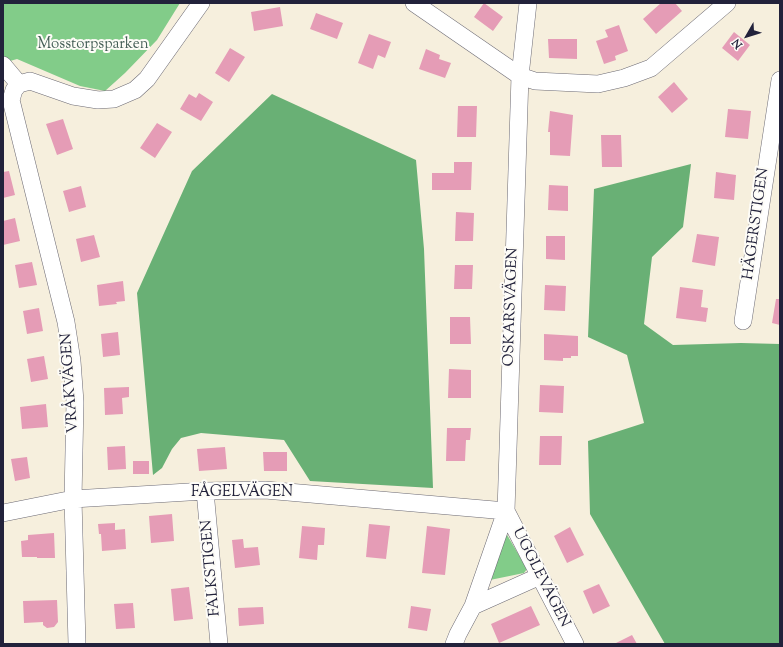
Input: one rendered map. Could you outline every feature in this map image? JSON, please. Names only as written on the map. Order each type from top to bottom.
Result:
[{"type":"street","points":[[3,65],[19,84],[30,81],[73,96],[98,100],[114,99],[136,90],[148,79],[201,3]]},
{"type":"street","points":[[414,3],[520,76],[535,81],[598,84],[624,78],[651,68],[727,3]]},
{"type":"street","name":"OSKARSVÄGEN","points":[[454,644],[473,606],[506,511],[520,76],[528,3]]},
{"type":"street","name":"HÄGERSTIGEN","points":[[743,321],[780,80]]},
{"type":"street","name":"VRÅKVÄGEN","points":[[19,84],[14,90],[11,100],[66,322],[72,361],[75,402],[73,499],[77,644]]},
{"type":"street","name":"FÅGELVÄGEN","points":[[3,513],[73,499],[205,491],[265,490],[506,511]]},
{"type":"street","name":"FALKSTIGEN","points":[[205,491],[219,644]]},
{"type":"street","name":"UGGLEVÄGEN","points":[[506,511],[575,644]]},
{"type":"street","points":[[473,606],[540,576]]},
{"type":"green space","name":"Mosstorpsparken","points":[[3,3],[180,3],[157,40],[105,91],[80,86],[17,59],[3,63]]},
{"type":"green space","points":[[272,94],[416,160],[424,249],[433,488],[310,481],[284,440],[201,433],[181,438],[172,449],[162,468],[153,475],[137,293],[192,171]]},
{"type":"green space","points":[[691,164],[683,227],[652,257],[644,324],[673,345],[741,343],[780,344],[780,644],[665,644],[590,514],[588,441],[644,423],[627,355],[588,337],[594,189]]},
{"type":"green space","points":[[506,533],[527,569],[524,573],[490,580]]},
{"type":"building","points":[[484,3],[503,17],[493,31],[474,17]]},
{"type":"building","points":[[661,3],[675,3],[682,11],[656,34],[643,19]]},
{"type":"building","points":[[280,7],[283,26],[254,31],[251,12]]},
{"type":"building","points":[[316,13],[343,23],[337,39],[310,29]]},
{"type":"building","points":[[619,25],[628,51],[615,56],[616,60],[604,64],[596,41],[608,37],[605,30]]},
{"type":"building","points":[[734,32],[750,45],[738,61],[722,48]]},
{"type":"building","points":[[369,34],[391,42],[385,58],[378,55],[373,69],[358,63]]},
{"type":"building","points":[[548,39],[577,39],[577,59],[549,58]]},
{"type":"building","points":[[230,48],[245,57],[229,82],[215,73]]},
{"type":"building","points":[[426,49],[440,55],[439,59],[451,63],[445,78],[419,69]]},
{"type":"building","points":[[674,82],[688,99],[672,113],[658,97]]},
{"type":"building","points":[[199,93],[213,102],[201,121],[180,109],[189,94],[196,98]]},
{"type":"building","points":[[458,106],[477,106],[476,137],[457,137]]},
{"type":"building","points":[[728,109],[751,111],[748,139],[725,137]]},
{"type":"building","points":[[550,111],[573,115],[570,156],[550,155],[550,132],[548,132]]},
{"type":"building","points":[[63,119],[73,149],[57,155],[46,124]]},
{"type":"building","points":[[157,123],[172,132],[155,158],[140,148]]},
{"type":"building","points":[[601,135],[621,135],[622,167],[602,167]]},
{"type":"building","points":[[454,162],[472,162],[471,190],[432,190],[432,173],[454,173]]},
{"type":"building","points":[[9,171],[15,195],[3,198],[3,172]]},
{"type":"building","points":[[716,172],[736,175],[734,200],[714,198]]},
{"type":"building","points":[[549,185],[568,186],[568,211],[548,210]]},
{"type":"building","points":[[81,186],[86,207],[69,212],[63,191]]},
{"type":"building","points":[[456,212],[474,213],[473,241],[455,241]]},
{"type":"building","points":[[15,218],[20,241],[3,245],[3,221]]},
{"type":"building","points":[[697,234],[719,237],[715,266],[692,262]]},
{"type":"building","points":[[94,235],[100,257],[81,262],[76,239]]},
{"type":"building","points":[[546,236],[565,236],[565,260],[546,259]]},
{"type":"building","points":[[32,262],[37,285],[19,288],[15,265]]},
{"type":"building","points":[[455,265],[473,265],[472,289],[454,289]]},
{"type":"building","points":[[123,281],[125,301],[116,302],[117,304],[99,306],[97,285]]},
{"type":"building","points":[[545,285],[566,286],[565,311],[544,310]]},
{"type":"building","points":[[680,287],[703,290],[701,307],[708,308],[706,322],[676,318]]},
{"type":"building","points":[[776,299],[780,299],[780,325],[772,323]]},
{"type":"building","points":[[39,308],[43,331],[27,334],[23,311]]},
{"type":"building","points":[[450,317],[470,317],[471,344],[450,344]]},
{"type":"building","points":[[118,332],[120,355],[103,357],[101,334]]},
{"type":"building","points":[[544,334],[578,336],[578,356],[563,358],[563,361],[544,360]]},
{"type":"building","points":[[44,356],[48,379],[31,382],[27,359]]},
{"type":"building","points":[[449,369],[471,370],[471,398],[448,398]]},
{"type":"building","points":[[540,385],[564,386],[563,413],[539,412]]},
{"type":"building","points":[[129,387],[129,397],[122,398],[123,414],[105,415],[104,388]]},
{"type":"building","points":[[46,404],[48,427],[22,429],[20,407]]},
{"type":"building","points":[[447,428],[471,428],[470,440],[466,440],[465,461],[446,461]]},
{"type":"building","points":[[540,436],[562,436],[561,465],[539,465]]},
{"type":"building","points":[[125,446],[126,469],[108,470],[107,447]]},
{"type":"building","points":[[225,447],[227,469],[199,471],[197,449]]},
{"type":"building","points":[[263,452],[287,452],[287,471],[264,471]]},
{"type":"building","points":[[27,457],[30,478],[15,481],[11,459]]},
{"type":"building","points":[[133,461],[149,461],[149,474],[133,474]]},
{"type":"building","points":[[172,514],[174,541],[151,543],[149,516]]},
{"type":"building","points":[[115,523],[115,530],[125,529],[126,549],[102,551],[101,534],[99,534],[98,524]]},
{"type":"building","points":[[369,524],[390,526],[386,559],[366,557]]},
{"type":"building","points":[[302,526],[325,528],[324,545],[318,545],[317,560],[299,558]]},
{"type":"building","points":[[427,526],[450,529],[445,575],[422,573]]},
{"type":"building","points":[[570,527],[584,555],[567,563],[554,536]]},
{"type":"building","points":[[54,533],[55,558],[22,557],[21,541],[28,540],[28,535]]},
{"type":"building","points":[[243,539],[244,548],[258,547],[260,565],[235,568],[232,540]]},
{"type":"building","points":[[599,584],[610,606],[593,614],[583,591]]},
{"type":"building","points":[[189,587],[193,619],[174,621],[171,589]]},
{"type":"building","points":[[57,600],[58,622],[54,627],[47,628],[43,625],[43,622],[24,623],[23,601]]},
{"type":"building","points":[[133,603],[135,628],[116,629],[114,604]]},
{"type":"building","points":[[411,606],[431,609],[427,631],[408,628]]},
{"type":"building","points":[[531,606],[540,625],[499,643],[491,624]]},
{"type":"building","points":[[263,607],[264,624],[239,626],[238,608]]},
{"type":"building","points":[[632,635],[637,644],[614,644]]}]
